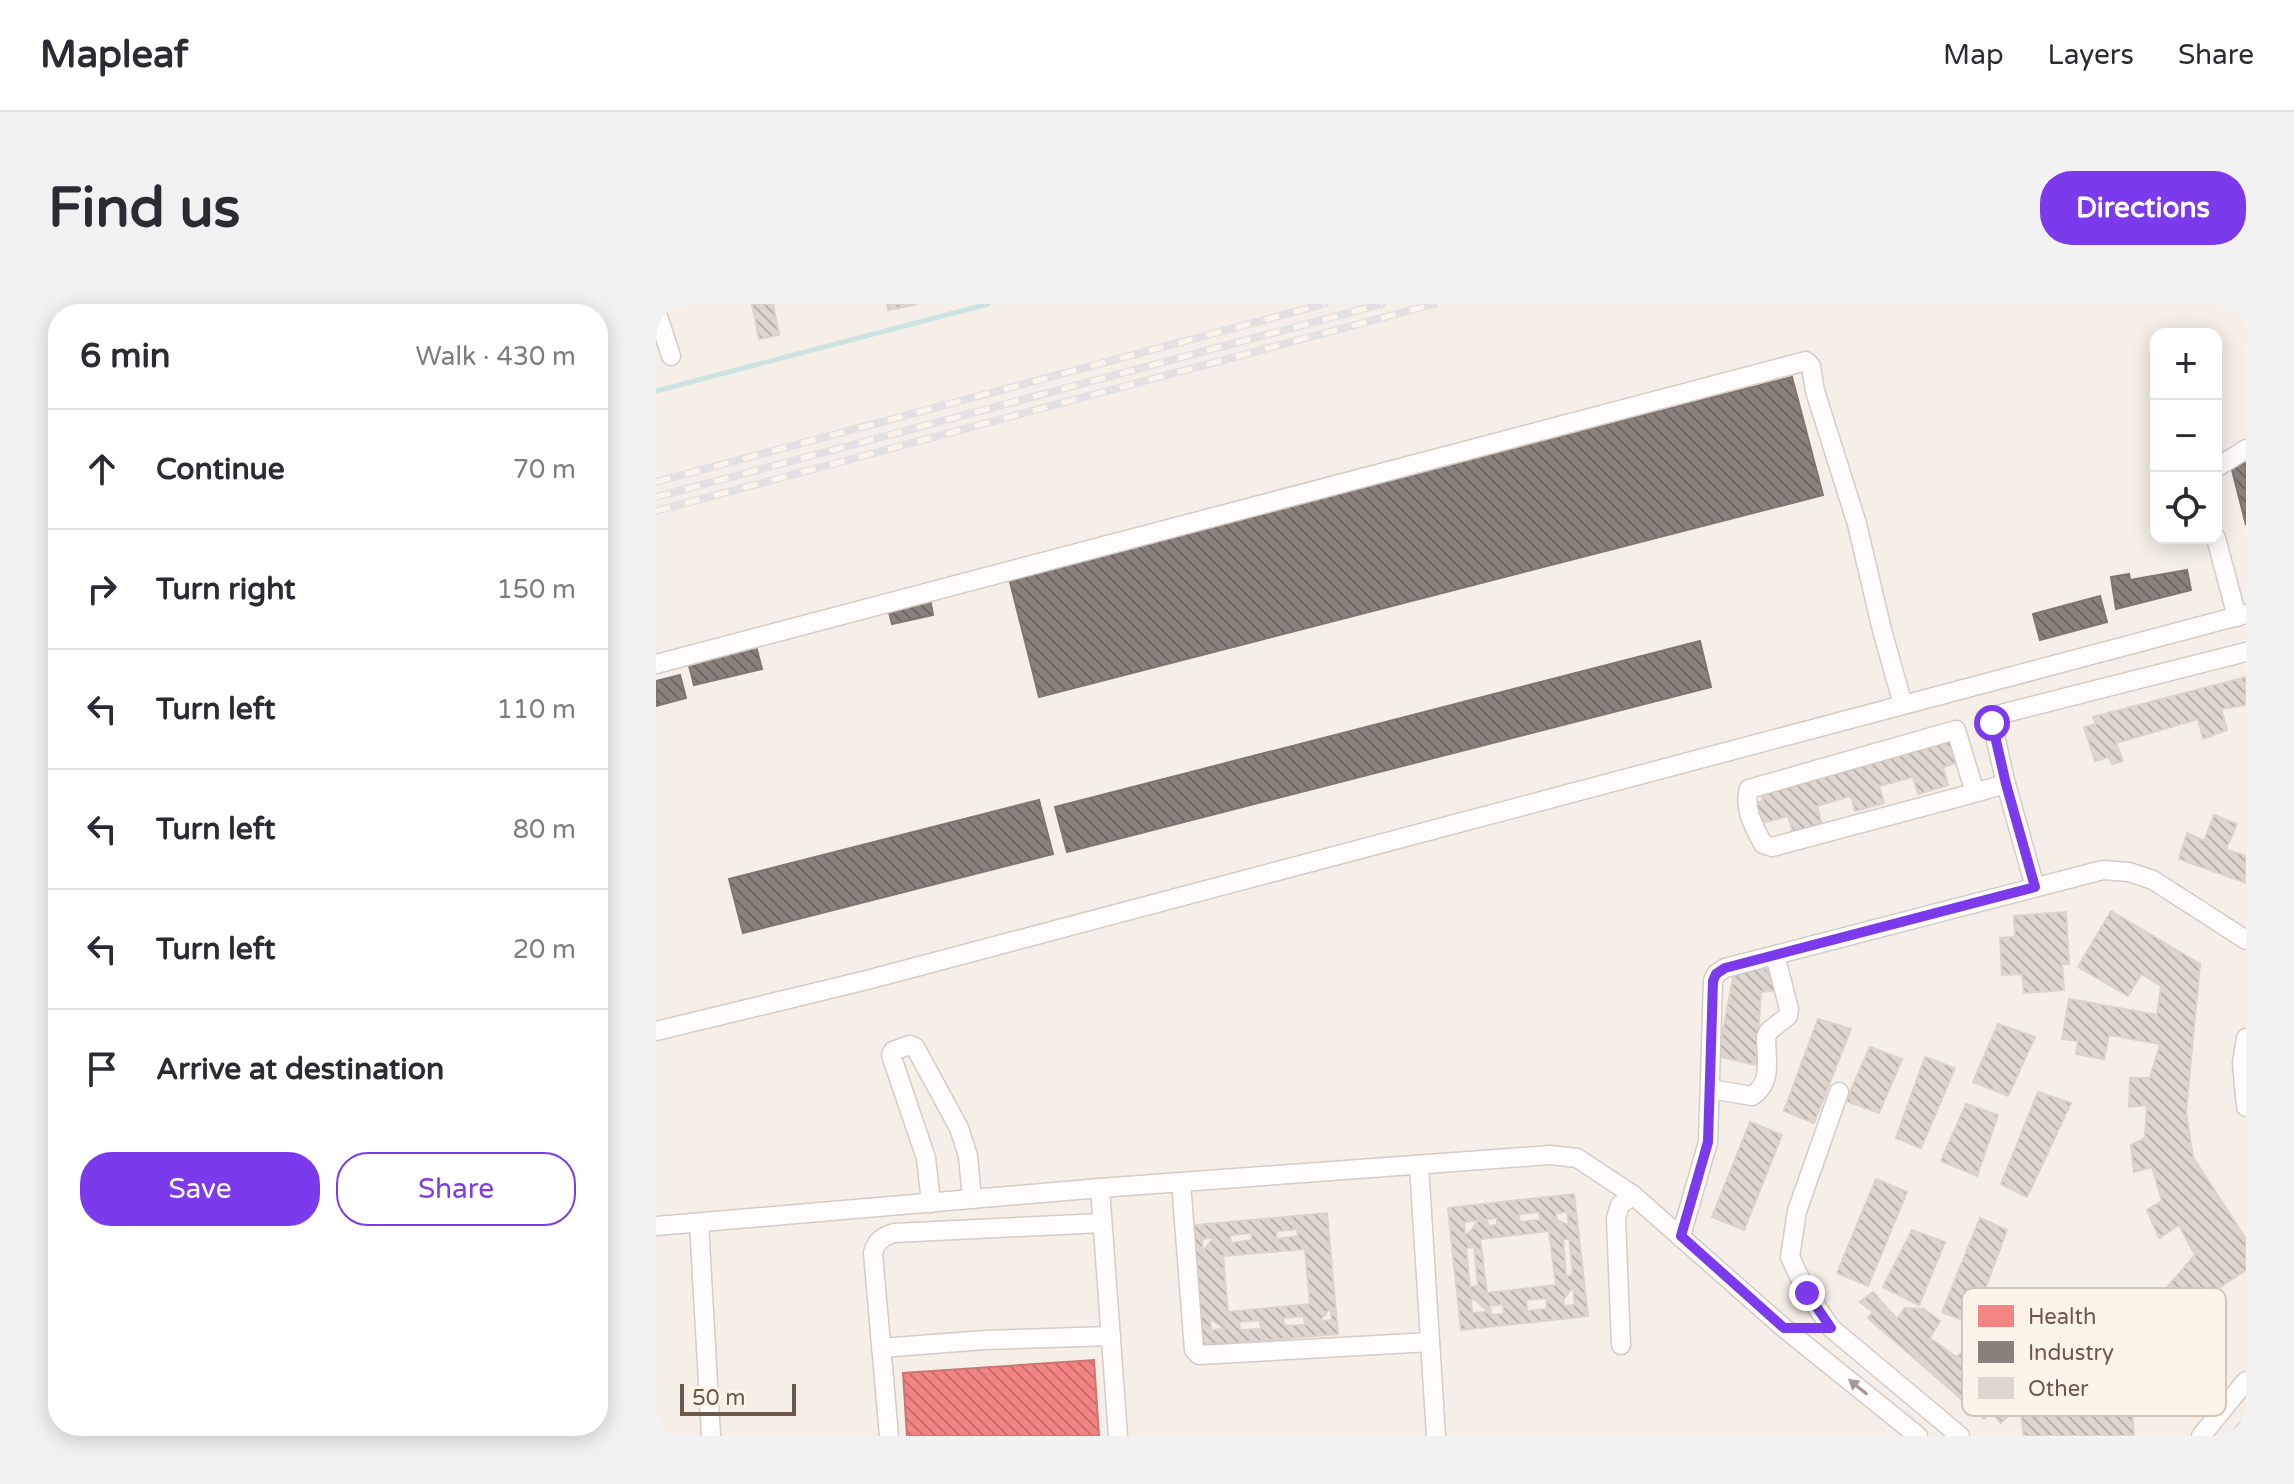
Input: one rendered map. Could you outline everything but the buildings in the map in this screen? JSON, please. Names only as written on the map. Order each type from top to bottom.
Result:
[{"type":"street","points":[[656,310],[671,356]]},
{"type":"street","points":[[656,664],[1806,361],[1811,366],[1815,391],[1857,524],[1903,705]]},
{"type":"street","points":[[2222,464],[2246,449]]},
{"type":"street","points":[[656,1031],[883,976],[2241,616],[2218,544]]},
{"type":"street","points":[[2035,887],[1992,723],[2001,714],[2246,652]]},
{"type":"street","points":[[1975,793],[1956,730],[1749,789],[1747,797],[1751,820],[1763,844],[1772,847],[1975,793],[2006,784]]},
{"type":"street","points":[[1681,1236],[1708,1142],[1713,981],[1716,974],[1725,968],[2103,870],[2129,872],[2153,880],[2246,940]]},
{"type":"street","points":[[1710,1089],[1752,1096],[1761,1091],[1766,1082],[1766,1037],[1788,1016],[1789,1009],[1775,955]]},
{"type":"street","points":[[2246,1038],[2242,1063],[2246,1107]]},
{"type":"street","points":[[931,1203],[926,1158],[891,1055],[893,1051],[910,1045],[915,1047],[959,1128],[968,1156],[972,1199]]},
{"type":"street","points":[[1839,1092],[1797,1211],[1790,1257],[1807,1293],[1831,1328],[1960,1436]]},
{"type":"street","points":[[656,1226],[1181,1182],[1550,1155],[1577,1158],[1633,1195],[1784,1328],[1918,1436]]},
{"type":"street","points":[[1419,1165],[1436,1436]]},
{"type":"street","points":[[1181,1182],[1194,1350],[1199,1355],[1430,1342]]},
{"type":"street","points":[[1100,1188],[1118,1436]]},
{"type":"street","points":[[1621,1345],[1616,1218],[1620,1205],[1633,1195]]},
{"type":"street","points":[[699,1223],[711,1436]]},
{"type":"street","points":[[889,1436],[873,1253],[876,1244],[894,1233],[1102,1223]]},
{"type":"street","points":[[1784,1328],[1831,1328]]},
{"type":"street","points":[[881,1348],[985,1340],[1111,1336]]},
{"type":"street","points":[[2226,1405],[2246,1381]]},
{"type":"street","points":[[2201,1436],[2217,1416]]},
{"type":"street","points":[[1926,1436],[1939,1418]]},
{"type":"street","points":[[2241,1436],[2246,1430]]},
{"type":"waterway","points":[[656,391],[988,304]]},
{"type":"railway","points":[[656,482],[1324,304]]},
{"type":"railway","points":[[656,497],[1382,304]]},
{"type":"railway","points":[[656,511],[1434,304]]},
{"type":"route","points":[[1807,1293],[1831,1328],[1784,1328],[1681,1236],[1708,1142],[1713,981],[1716,974],[1725,968],[2035,887],[1992,723]]}]
